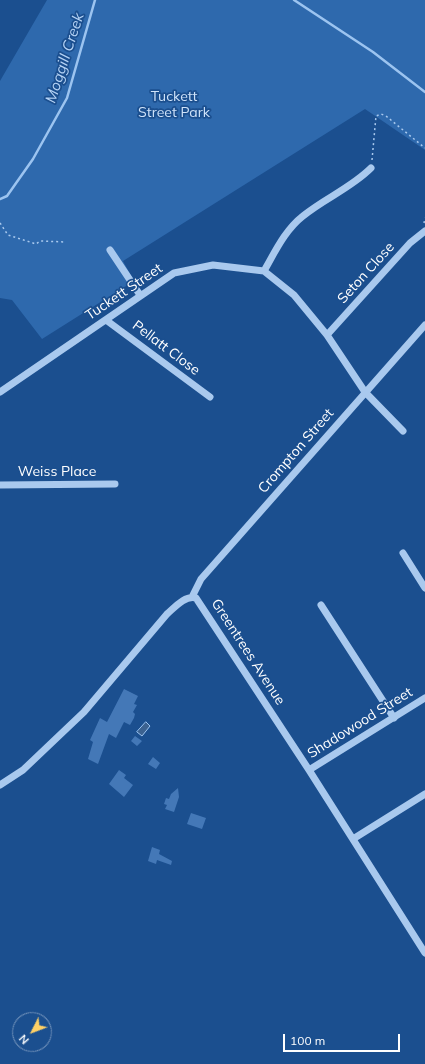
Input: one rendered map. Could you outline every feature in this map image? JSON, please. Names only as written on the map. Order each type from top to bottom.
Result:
[{"type":"street","points":[[371,168],[360,179],[303,216],[287,232],[264,271],[294,294],[328,335],[365,392],[404,431]]},
{"type":"street","name":"Seton Close","points":[[328,335],[410,243],[425,231]]},
{"type":"street","points":[[110,250],[140,295]]},
{"type":"street","name":"Tuckett Street","points":[[0,392],[174,273],[213,265],[264,271]]},
{"type":"street","name":"Pellatt Close","points":[[106,320],[210,397]]},
{"type":"street","name":"Crompton Street","points":[[192,597],[201,579],[425,325]]},
{"type":"street","name":"Weiss Place","points":[[0,485],[115,484]]},
{"type":"street","points":[[403,553],[425,588]]},
{"type":"street","name":"Greentrees Avenue","points":[[0,785],[23,770],[84,712],[167,614],[183,601],[192,597],[200,602],[425,953]]},
{"type":"street","points":[[321,605],[394,718]]},
{"type":"street","name":"Shadowood Street","points":[[309,770],[425,698]]},
{"type":"street","points":[[353,839],[425,794]]},
{"type":"path","points":[[371,168],[376,116],[381,114],[386,116],[425,148]]},
{"type":"path","points":[[425,218],[425,225]]},
{"type":"path","points":[[0,223],[8,235],[22,240],[36,244],[40,241],[66,242]]},
{"type":"green space","name":"Tuckett Street Park","points":[[47,0],[425,0],[425,150],[365,109],[123,261],[134,281],[42,339],[12,300],[0,298],[0,81]]},
{"type":"shaded area","points":[[146,722],[150,726],[142,736],[137,732]]},
{"type":"building","points":[[124,689],[138,696],[134,704],[137,705],[133,712],[135,714],[134,718],[130,725],[124,722],[116,738],[109,734],[98,764],[88,759],[93,742],[90,740],[100,718],[107,722]]},
{"type":"building","points":[[135,736],[142,741],[137,746],[131,741]]},
{"type":"building","points":[[153,757],[160,763],[156,769],[148,764]]},
{"type":"building","points":[[119,770],[126,775],[124,778],[133,785],[124,797],[109,784]]},
{"type":"building","points":[[178,788],[179,797],[174,812],[165,809],[167,805],[164,804],[166,798],[169,799],[171,794]]},
{"type":"building","points":[[191,813],[206,818],[202,829],[187,824]]},
{"type":"building","points":[[152,847],[160,850],[159,854],[172,861],[171,865],[157,860],[156,864],[148,861]]},
{"type":"waterway","name":"Moggill Creek","points":[[0,199],[7,196],[33,159],[67,98],[95,0]]},
{"type":"waterway","name":"Moggill Creek","points":[[294,0],[373,52],[425,92]]}]
